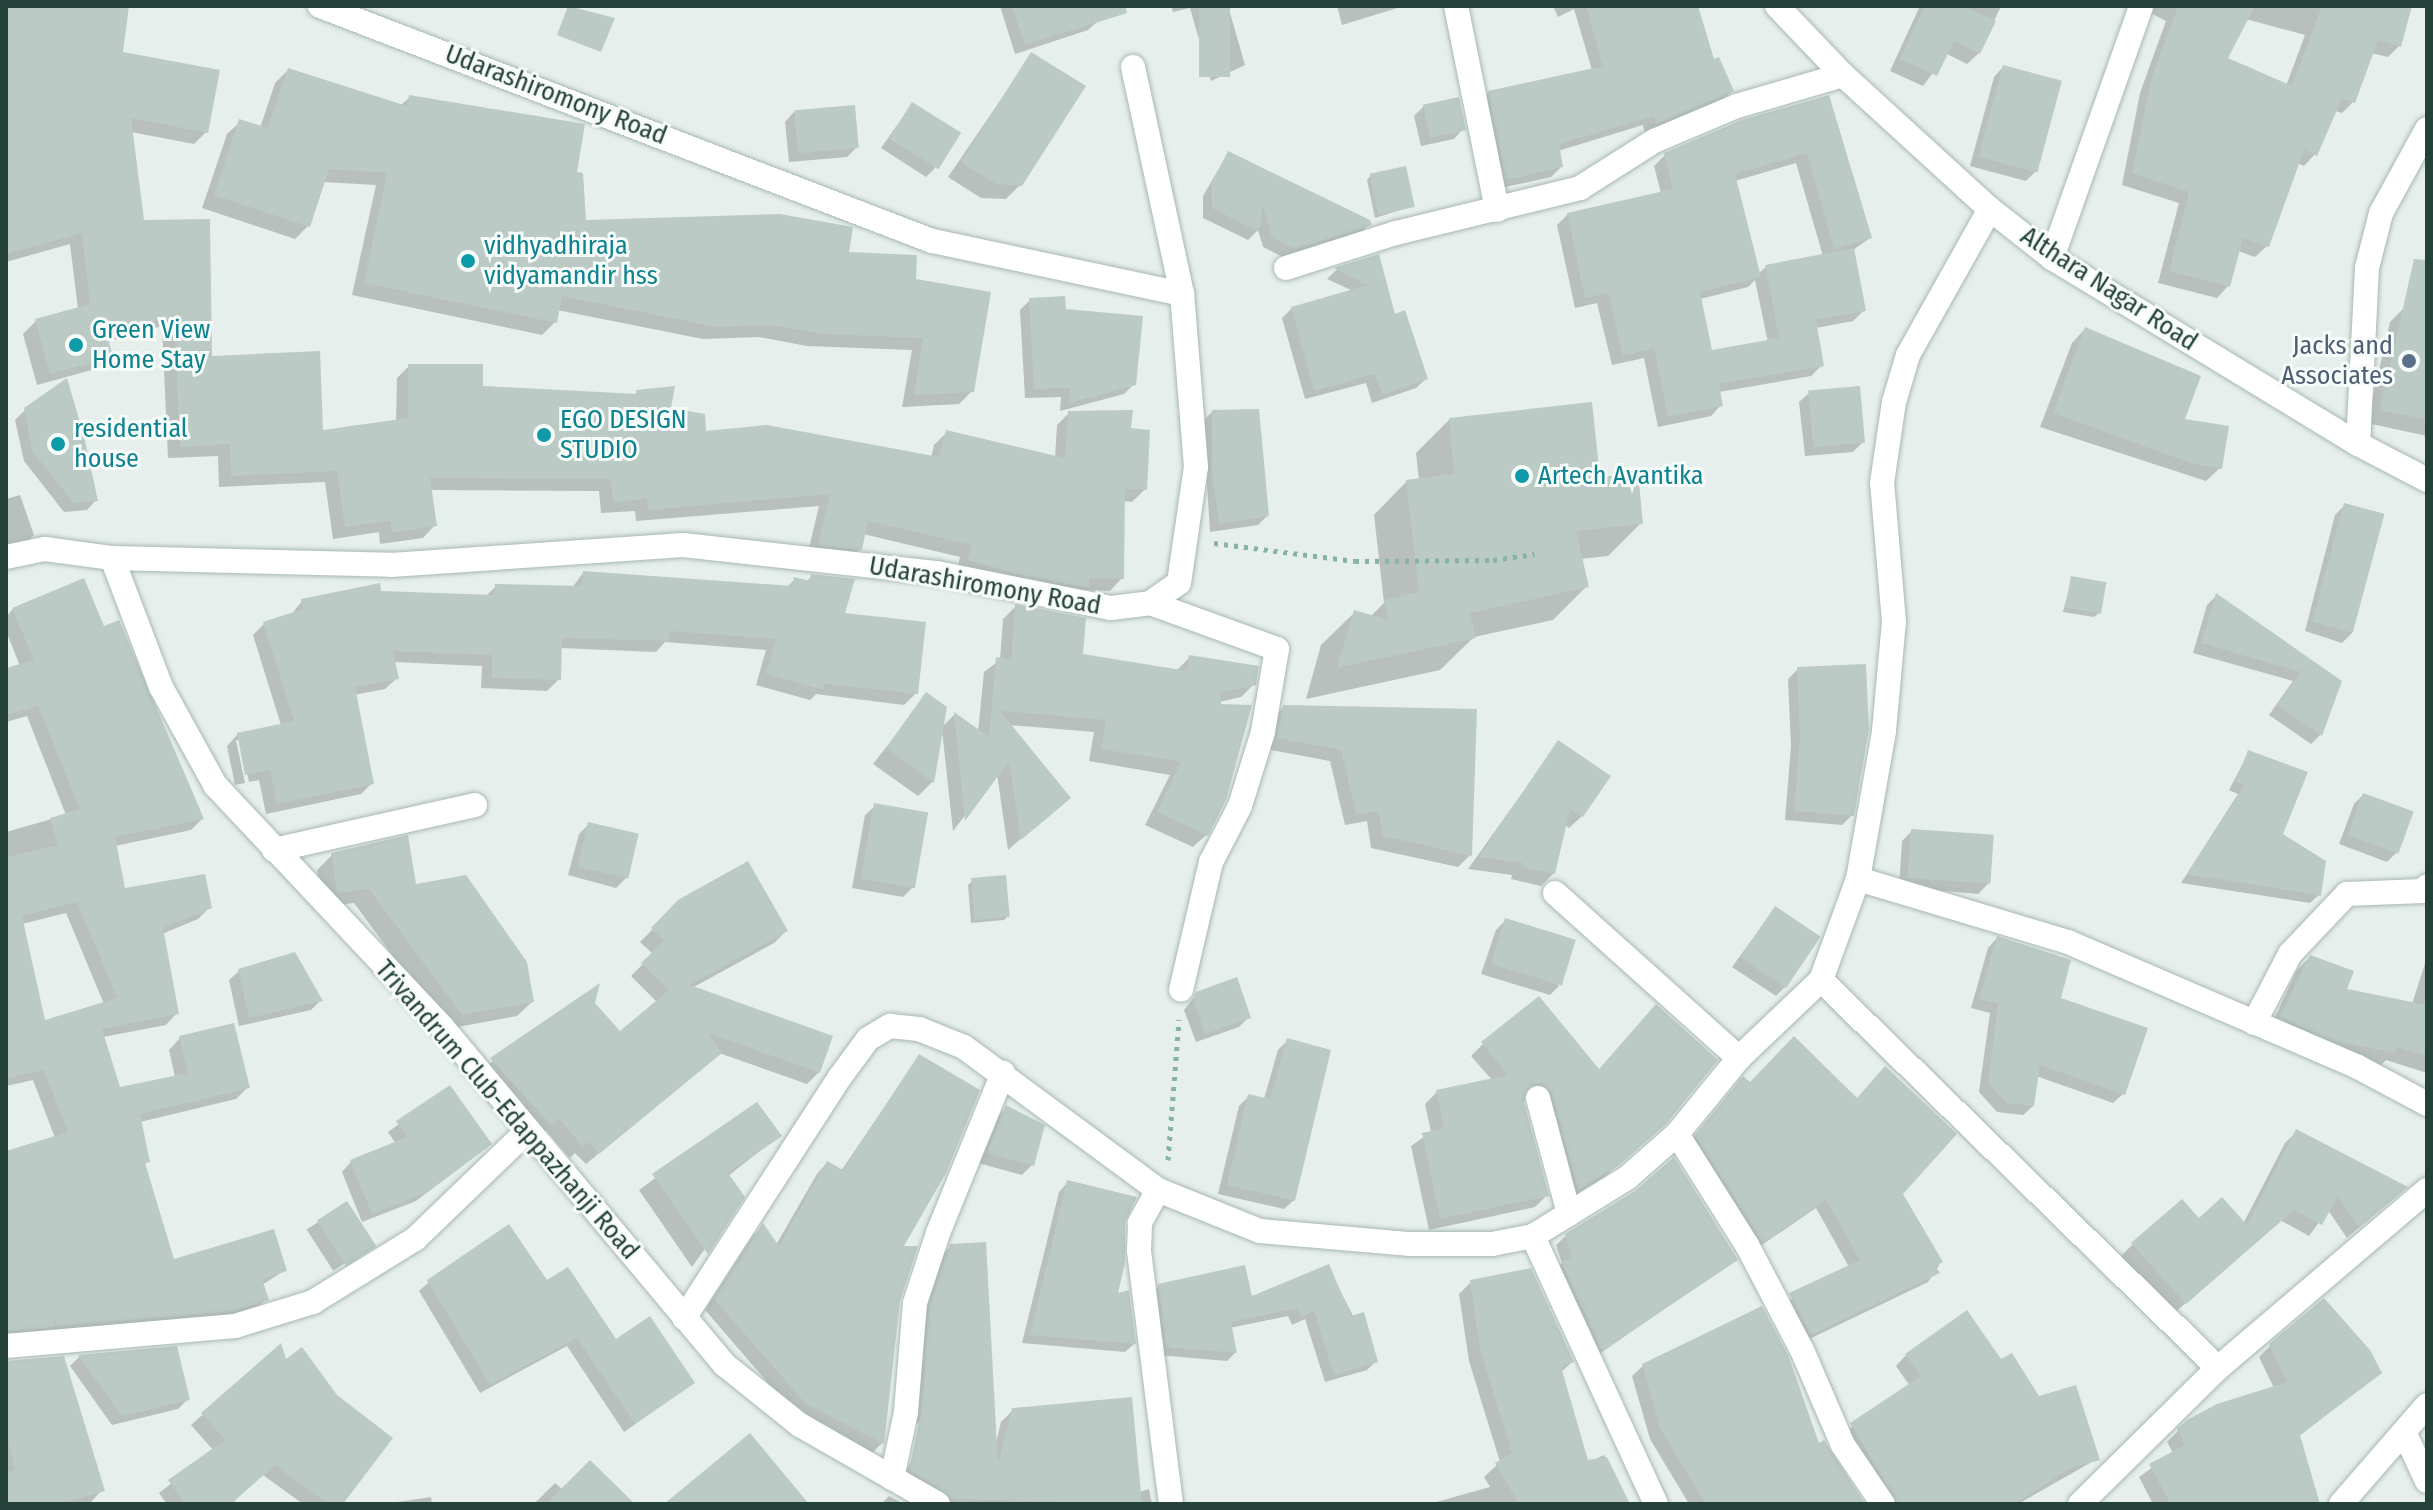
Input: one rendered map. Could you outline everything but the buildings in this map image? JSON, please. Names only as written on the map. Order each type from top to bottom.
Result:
[{"type":"street","name":"Udarashiromony Road","points":[[320,6],[388,17],[932,241],[1182,294]]},
{"type":"street","points":[[1456,6],[1497,210]]},
{"type":"street","name":"Althara Nagar Road","points":[[1777,6],[1843,75],[1990,209],[2052,258],[2358,444],[2427,480]]},
{"type":"street","points":[[2052,258],[2141,6]]},
{"type":"street","points":[[1133,67],[1182,294],[1196,467],[1179,583],[1150,603]]},
{"type":"street","points":[[1286,268],[1396,233],[1580,188],[1654,141],[1737,106],[1843,75]]},
{"type":"street","points":[[2358,444],[2367,268],[2381,213],[2427,129]]},
{"type":"street","points":[[684,1318],[868,1039],[890,1026],[919,1029],[964,1047],[1162,1191],[1260,1231],[1410,1244],[1492,1244],[1533,1236],[1627,1178],[1677,1134],[1739,1058],[1821,980],[1858,879],[1876,794],[1894,622],[1882,483],[1894,402],[1908,355],[1990,209]]},
{"type":"street","name":"Udarashiromony Road","points":[[6,557],[45,549],[112,558],[391,565],[683,545],[937,573],[1111,608],[1150,603]]},
{"type":"street","name":"Trivandrum Club-Edappazhanji Road","points":[[112,558],[161,687],[208,773],[274,850],[443,1028],[526,1132],[725,1365],[800,1425],[938,1504]]},
{"type":"street","points":[[1150,603],[1277,649],[1263,732],[1240,806],[1211,862],[1181,990]]},
{"type":"street","points":[[274,850],[475,805]]},
{"type":"street","points":[[1858,879],[2068,942],[2254,1023],[2427,1104]]},
{"type":"street","points":[[2254,1023],[2290,954],[2347,894],[2423,891],[2427,886]]},
{"type":"street","points":[[1555,893],[1739,1058]]},
{"type":"street","points":[[1821,980],[2218,1368]]},
{"type":"street","points":[[892,1478],[909,1384],[915,1303],[938,1233],[1003,1073]]},
{"type":"street","points":[[1538,1098],[1569,1214]]},
{"type":"street","points":[[6,1346],[235,1326],[313,1302],[415,1239],[526,1132]]},
{"type":"street","points":[[1677,1134],[1747,1245],[1802,1350],[1843,1445],[1883,1504]]},
{"type":"street","points":[[2080,1504],[2218,1368],[2427,1190]]},
{"type":"street","points":[[1162,1191],[1140,1223],[1139,1251],[1171,1504]]},
{"type":"street","points":[[1533,1236],[1656,1504]]},
{"type":"street","points":[[2341,1504],[2427,1405]]},
{"type":"street","points":[[2404,1432],[2427,1481]]},
{"type":"path","points":[[1185,539],[1355,561],[1493,560],[1535,554]]},
{"type":"path","points":[[1162,1191],[1181,990]]},
{"type":"place","name":"vidhyadhiraja vidyamandir hss","points":[[468,261]]},
{"type":"place","name":"Green View Home Stay","points":[[76,345]]},
{"type":"place","name":"Jacks and Associates","points":[[2409,361]]},
{"type":"place","name":"EGO DESIGN STUDIO","points":[[544,435]]},
{"type":"place","name":"residential house","points":[[58,444]]},
{"type":"place","name":"Artech Avantika","points":[[1522,476]]}]
